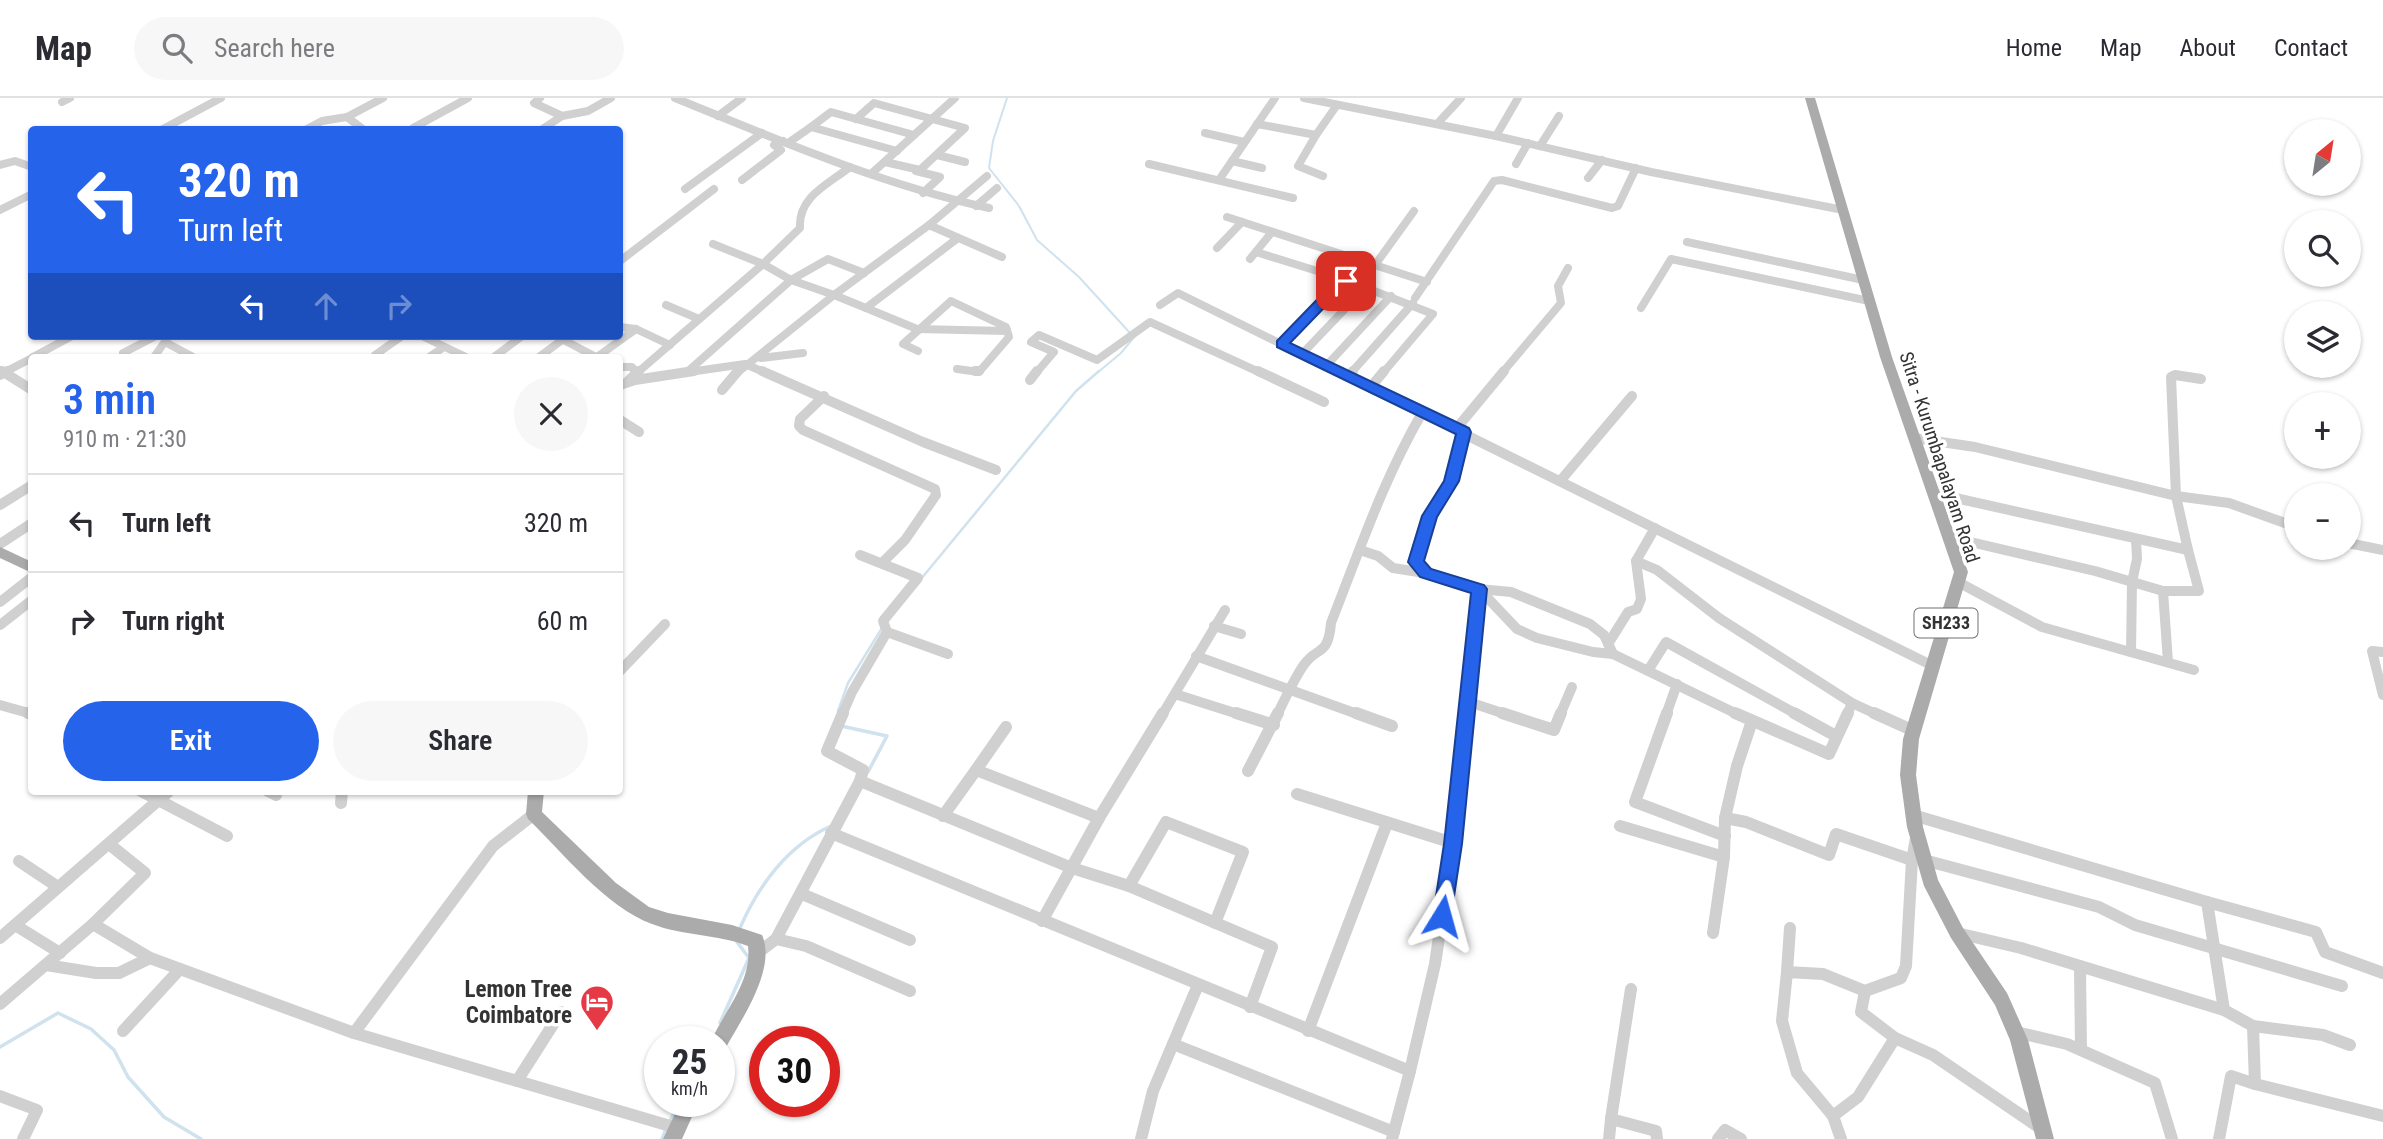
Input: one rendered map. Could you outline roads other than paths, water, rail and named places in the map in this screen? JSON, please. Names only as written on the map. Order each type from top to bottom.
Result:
[{"type":"main road","name":"Sitra - Kurumbapalayam Road","points":[[1810,98],[1863,280],[1961,572],[1914,731],[1908,775],[1918,860],[1957,933],[2001,999],[2015,1032],[2045,1136]]},
{"type":"main road","points":[[0,552],[28,566]]},
{"type":"main road","points":[[536,795],[534,814],[640,910],[654,917],[738,934],[756,941],[759,952],[756,969],[728,1026]]},
{"type":"street","points":[[62,102],[70,98]]},
{"type":"street","points":[[168,126],[221,98]]},
{"type":"street","points":[[312,126],[322,121],[347,117],[383,98]]},
{"type":"street","points":[[417,126],[468,98]]},
{"type":"street","points":[[526,98],[537,100],[562,116]]},
{"type":"street","points":[[547,126],[562,116],[588,111],[611,98]]},
{"type":"street","points":[[675,98],[923,193],[989,208]]},
{"type":"street","points":[[718,116],[742,98]]},
{"type":"street","points":[[864,98],[965,128],[916,171]]},
{"type":"street","points":[[871,174],[955,98]]},
{"type":"street","points":[[1219,180],[1275,98]]},
{"type":"street","points":[[1304,98],[1843,210]]},
{"type":"street","points":[[1437,124],[1461,98]]},
{"type":"street","points":[[1496,136],[1518,98]]},
{"type":"street","points":[[856,118],[877,100]]},
{"type":"street","points":[[1323,176],[1298,166],[1337,105]]},
{"type":"street","points":[[741,180],[781,150],[774,145],[785,142],[811,127],[829,112],[914,135]]},
{"type":"street","points":[[1540,146],[1559,116]]},
{"type":"street","points":[[347,117],[359,126]]},
{"type":"street","points":[[1257,124],[1316,135]]},
{"type":"street","points":[[811,127],[897,151]]},
{"type":"street","points":[[685,190],[762,133]]},
{"type":"street","points":[[1205,133],[1244,142]]},
{"type":"street","points":[[1517,164],[1528,144]]},
{"type":"street","points":[[937,155],[965,162]]},
{"type":"street","points":[[1588,178],[1602,160]]},
{"type":"street","points":[[0,165],[15,161],[28,166]]},
{"type":"street","points":[[1232,161],[1262,168]]},
{"type":"street","points":[[885,162],[940,177],[923,193]]},
{"type":"street","points":[[1149,164],[1293,198]]},
{"type":"street","points":[[623,383],[763,264],[800,228],[799,213],[806,201],[850,167]]},
{"type":"street","points":[[1684,178],[1685,167]]},
{"type":"street","points":[[1348,377],[1414,301],[1494,181],[1502,180],[1612,208],[1618,206],[1636,168]]},
{"type":"street","points":[[623,383],[746,364],[759,358],[834,295],[929,225],[987,176]]},
{"type":"street","points":[[623,259],[714,188]]},
{"type":"street","points":[[976,206],[997,188]]},
{"type":"street","points":[[0,210],[28,196]]},
{"type":"street","points":[[1375,265],[1414,211]]},
{"type":"street","points":[[1227,217],[1427,282]]},
{"type":"street","points":[[1217,248],[1242,222]]},
{"type":"street","points":[[929,225],[1002,257]]},
{"type":"street","points":[[1272,232],[1253,256],[1330,275]]},
{"type":"street","points":[[866,308],[958,238]]},
{"type":"street","points":[[982,248],[989,240]]},
{"type":"street","points":[[1687,242],[1863,280]]},
{"type":"street","points":[[713,244],[763,264],[791,281],[834,295],[917,329],[1007,331]]},
{"type":"street","points":[[686,373],[791,281],[828,259],[864,273]]},
{"type":"street","points":[[1641,308],[1671,259],[1870,301]]},
{"type":"street","points":[[1425,573],[1416,562],[1429,516],[1452,481],[1464,432],[1461,423],[1560,303],[1558,286],[1568,268]]},
{"type":"street","points":[[1282,344],[1342,282],[1351,281],[1391,296],[1414,301],[1433,314],[1370,388]]},
{"type":"street","points":[[1301,355],[1366,287]]},
{"type":"street","points":[[1160,305],[1178,293],[1933,666]]},
{"type":"street","points":[[1326,366],[1391,296]]},
{"type":"street","points":[[918,351],[903,344],[951,301],[1006,327],[1009,337],[979,372],[957,369]]},
{"type":"street","points":[[666,305],[699,319]]},
{"type":"street","points":[[1030,380],[1054,352],[1031,342],[1039,335],[1102,360],[1131,334],[1150,322],[1324,401]]},
{"type":"street","points":[[623,327],[636,328],[670,345]]},
{"type":"street","points":[[623,337],[636,328]]},
{"type":"street","points":[[38,354],[64,340]]},
{"type":"street","points":[[123,354],[147,340]]},
{"type":"street","points":[[158,340],[187,354]]},
{"type":"street","points":[[156,354],[169,340]]},
{"type":"street","points":[[375,354],[396,340]]},
{"type":"street","points":[[430,340],[459,354]]},
{"type":"street","points":[[498,354],[518,340]]},
{"type":"street","points":[[546,354],[557,340]]},
{"type":"street","points":[[563,340],[590,354]]},
{"type":"street","points":[[600,354],[619,340]]},
{"type":"street","points":[[434,354],[444,347]]},
{"type":"street","points":[[759,358],[803,353]]},
{"type":"street","points":[[1,373],[28,359]]},
{"type":"street","points":[[722,390],[746,364]]},
{"type":"street","points":[[746,364],[824,396],[923,442],[996,470]]},
{"type":"street","points":[[623,367],[632,367],[636,374]]},
{"type":"street","points":[[1,373],[28,388]]},
{"type":"street","points":[[1949,537],[2163,591],[2199,591],[2176,496],[2171,377],[2175,374],[2201,379]]},
{"type":"street","points":[[824,396],[800,419],[799,426],[803,430],[935,489],[936,495],[905,540],[883,562]]},
{"type":"street","points":[[1561,480],[1632,396]]},
{"type":"street","points":[[1248,771],[1274,725],[1290,688],[1308,659],[1318,656],[1325,649],[1330,637],[1331,623],[1406,438],[1422,413]]},
{"type":"street","points":[[623,422],[639,432]]},
{"type":"street","points":[[1914,438],[1975,447],[2176,496],[2229,503],[2284,523]]},
{"type":"street","points":[[0,505],[28,488]]},
{"type":"street","points":[[1933,492],[2188,550]]},
{"type":"street","points":[[0,544],[28,526]]},
{"type":"street","points":[[1611,649],[1628,612],[1637,609],[1641,598],[1636,561],[1655,528]]},
{"type":"street","points":[[2131,652],[2132,582],[2137,559],[2136,540]]},
{"type":"street","points":[[2361,546],[2383,550]]},
{"type":"street","points":[[1360,550],[1378,556],[1393,568],[1425,573],[1479,589],[1495,587],[1521,593],[1590,624],[1601,631],[1611,649],[1676,684],[1829,754],[1852,703]]},
{"type":"street","points":[[759,952],[776,939],[862,782],[863,770],[827,751],[852,692],[885,627],[918,578],[860,555]]},
{"type":"street","points":[[1636,561],[1657,570],[1719,618],[1852,703],[1914,731]]},
{"type":"street","points":[[0,602],[28,580]]},
{"type":"street","points":[[1958,582],[2042,627],[2194,670]]},
{"type":"street","points":[[1479,589],[1517,629],[1537,638],[1593,652],[1611,649]]},
{"type":"street","points":[[1173,1044],[1393,1136],[1435,964],[1453,844],[1479,589]]},
{"type":"street","points":[[2163,591],[2168,662]]},
{"type":"street","points":[[0,625],[28,603]]},
{"type":"street","points":[[1042,921],[1099,818],[1225,610]]},
{"type":"street","points":[[623,668],[665,624]]},
{"type":"street","points":[[1214,625],[1241,634]]},
{"type":"street","points":[[885,627],[948,654]]},
{"type":"street","points":[[1649,669],[1666,642],[1836,736]]},
{"type":"street","points":[[2383,652],[2372,651],[2383,695]]},
{"type":"street","points":[[1196,656],[1392,726]]},
{"type":"street","points":[[1676,684],[1635,802],[1725,836]]},
{"type":"street","points":[[1466,701],[1554,730],[1573,687]]},
{"type":"street","points":[[1175,694],[1274,725]]},
{"type":"street","points":[[0,705],[28,713]]},
{"type":"street","points":[[1713,933],[1724,857],[1725,818],[1737,766],[1752,721]]},
{"type":"street","points":[[943,816],[1006,727]]},
{"type":"street","points":[[976,770],[1099,818]]},
{"type":"street","points":[[862,782],[1072,868],[1129,886],[1272,947],[1250,1007]]},
{"type":"street","points":[[1297,793],[1453,844]]},
{"type":"street","points":[[149,795],[227,836]]},
{"type":"street","points":[[0,938],[164,795]]},
{"type":"street","points":[[354,1033],[492,846],[534,814]]},
{"type":"street","points":[[1913,815],[2316,932],[2325,953],[2383,973]]},
{"type":"street","points":[[1725,818],[1746,822],[1829,855],[1836,834],[1918,860],[2099,907],[2135,925],[2342,986]]},
{"type":"street","points":[[1129,886],[1166,822],[1243,852],[1215,923]]},
{"type":"street","points":[[1308,1031],[1387,823]]},
{"type":"street","points":[[1620,826],[1724,857]]},
{"type":"street","points":[[835,827],[1042,921],[1410,1071]]},
{"type":"street","points":[[0,1004],[93,924],[145,873],[109,844]]},
{"type":"street","points":[[1787,972],[1823,974],[1865,991],[1901,978],[1906,966],[1918,860]]},
{"type":"street","points":[[19,861],[58,887]]},
{"type":"street","points":[[802,894],[910,940]]},
{"type":"street","points":[[2207,902],[2224,1010]]},
{"type":"street","points":[[93,924],[150,958],[354,1033],[671,1130]]},
{"type":"street","points":[[15,925],[60,953]]},
{"type":"street","points":[[1790,928],[1782,1021],[1797,1073],[1833,1116],[1841,1139]]},
{"type":"street","points":[[1957,933],[2021,948],[2224,1010],[2252,1026],[2323,1035],[2350,1045]]},
{"type":"street","points":[[776,939],[806,946],[910,991]]},
{"type":"street","points":[[46,965],[96,973],[119,973],[150,958]]},
{"type":"street","points":[[2080,967],[2081,1050]]},
{"type":"street","points":[[123,1031],[180,969]]},
{"type":"street","points":[[1141,1139],[1153,1091],[1198,985]]},
{"type":"street","points":[[1609,1139],[1631,989]]},
{"type":"street","points":[[1865,991],[1861,1012],[1895,1038],[1933,1055],[2045,1136]]},
{"type":"street","points":[[517,1081],[561,1012]]},
{"type":"street","points":[[2252,1026],[2256,1084]]},
{"type":"street","points":[[2015,1032],[2067,1044],[2155,1083],[2172,1139]]},
{"type":"street","points":[[1833,1116],[1858,1097],[1895,1038]]},
{"type":"street","points":[[2219,1139],[2231,1076],[2383,1116]]},
{"type":"street","points":[[0,1096],[37,1111],[23,1139]]},
{"type":"street","points":[[1611,1119],[1656,1131],[1657,1139]]},
{"type":"street","points":[[1718,1139],[1725,1130],[1741,1139]]},
{"type":"waterway","points":[[1007,98],[993,141],[989,168],[1019,206],[1037,240],[1079,277],[1130,333]]},
{"type":"waterway","points":[[1097,373],[1121,353],[1135,336]]},
{"type":"waterway","points":[[921,579],[1076,391],[1099,371]]},
{"type":"waterway","points":[[838,711],[848,683],[882,628]]},
{"type":"waterway","points":[[841,726],[887,736],[868,772]]},
{"type":"waterway","points":[[740,928],[747,912],[776,868],[801,844],[831,826]]},
{"type":"waterway","points":[[720,1023],[749,958],[737,942]]},
{"type":"waterway","points":[[0,1047],[58,1013],[91,1029],[114,1050],[128,1077],[164,1117],[201,1139]]},
{"type":"waterway","points":[[669,1123],[672,1117]]},
{"type":"waterway","points":[[662,1139],[666,1129]]},
{"type":"place","name":"Lemon Tree Coimbatore","points":[[597,1032]]}]
